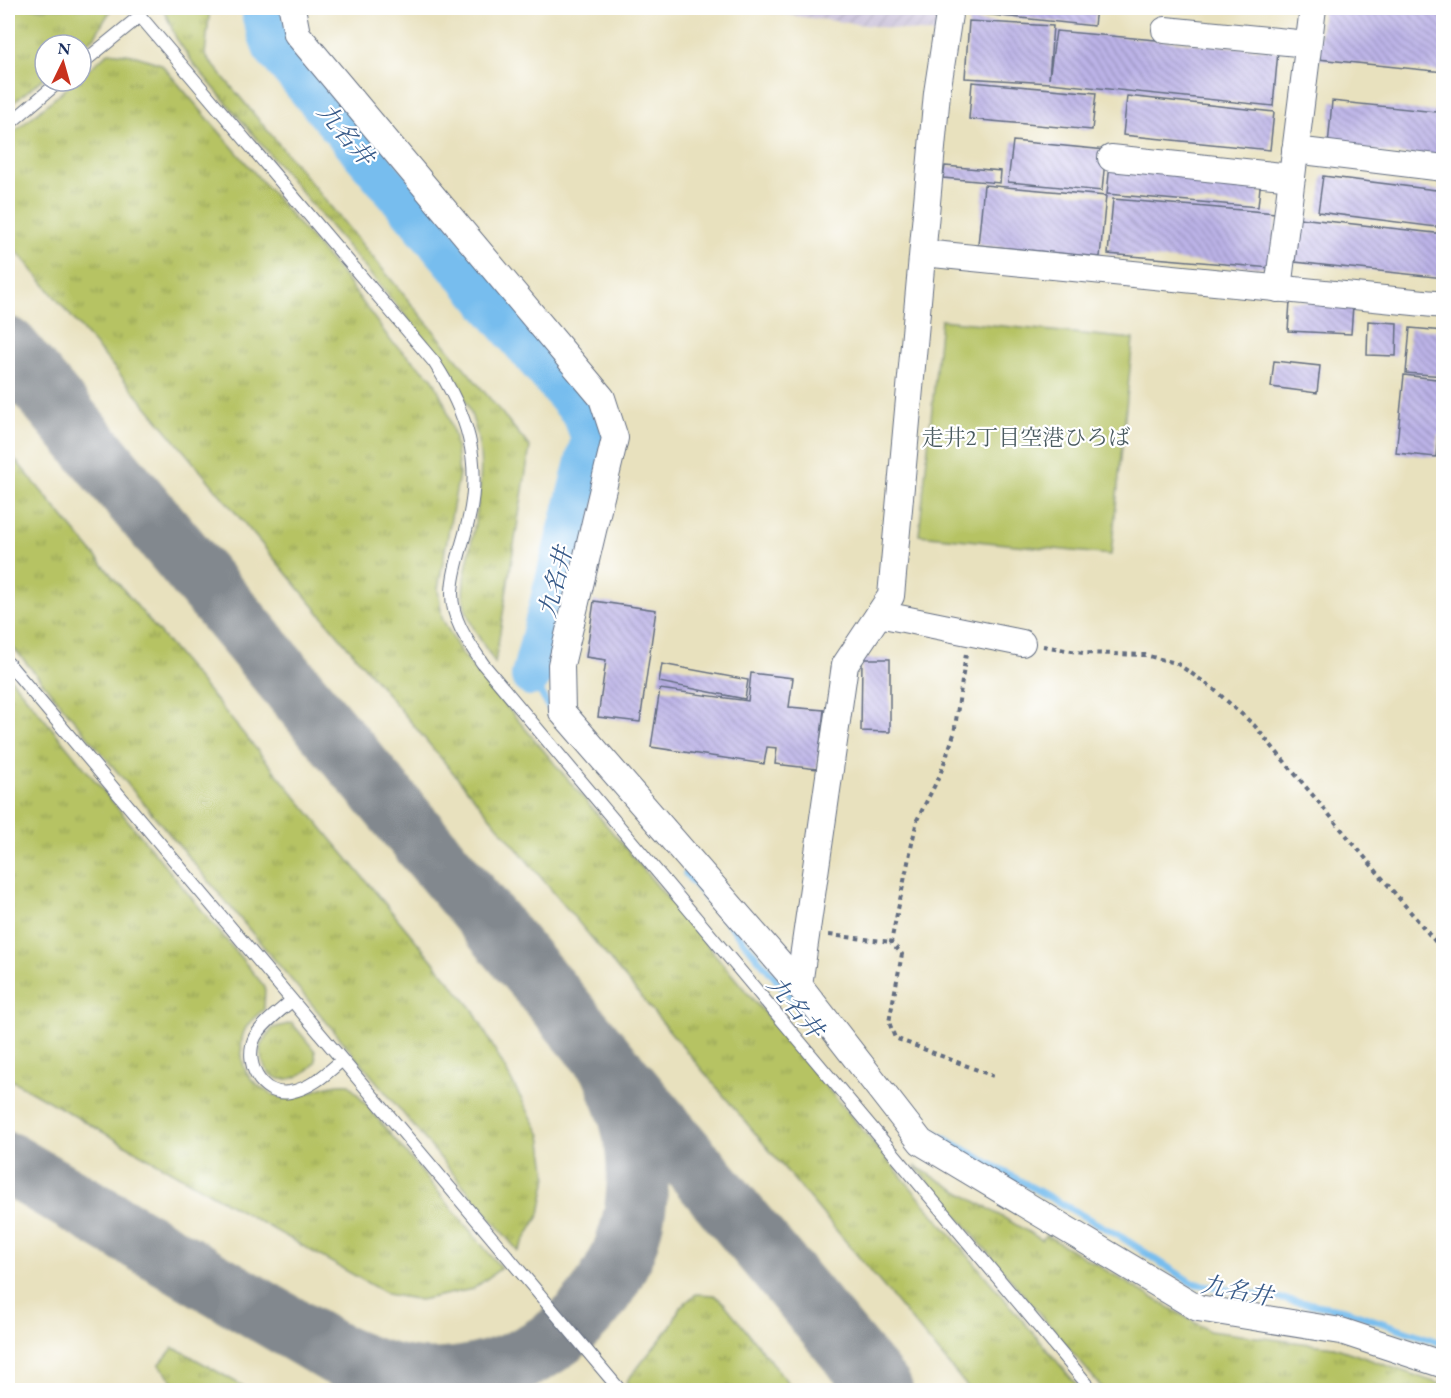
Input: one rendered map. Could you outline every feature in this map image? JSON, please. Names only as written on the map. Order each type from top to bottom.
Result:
[{"type":"street","points":[[292,8],[297,34],[602,398],[615,438],[561,665],[562,712],[799,985],[921,1142],[1198,1308],[1341,1331],[1443,1365]]},
{"type":"street","points":[[799,985],[845,665],[891,596],[937,93],[950,8]]},
{"type":"street","points":[[1278,289],[1313,8]]},
{"type":"street","points":[[1165,30],[1308,44]]},
{"type":"street","points":[[1295,150],[1443,168]]},
{"type":"street","points":[[1111,158],[1292,177]]},
{"type":"street","points":[[923,253],[1443,305]]},
{"type":"street","points":[[879,614],[1022,643]]},
{"type":"lane","points":[[93,54],[141,12],[434,362],[461,408],[474,459],[470,517],[452,593],[455,615],[483,664],[1092,1390]]},
{"type":"lane","points":[[8,124],[45,93]]},
{"type":"lane","points":[[8,663],[620,1390]]},
{"type":"lane","points":[[291,1001],[256,1036],[251,1048],[251,1062],[255,1075],[264,1084],[286,1092],[313,1084],[341,1061]]},
{"type":"path","points":[[891,942],[917,819],[940,775],[954,734],[969,632]]},
{"type":"path","points":[[1022,643],[1083,652],[1145,655],[1176,663],[1210,686],[1254,725],[1443,952]]},
{"type":"path","points":[[807,933],[891,942],[902,954],[889,1022],[895,1038],[993,1076]]},
{"type":"shaded area","points":[[731,8],[939,8],[936,34]]},
{"type":"green space","points":[[8,8],[112,8],[93,38],[93,33],[33,33],[33,87],[8,107]]},
{"type":"green space","points":[[163,8],[210,8],[205,55],[530,447],[495,663],[474,629],[465,607],[463,593],[481,477],[477,436],[463,393],[450,369],[193,63],[176,38]]},
{"type":"green space","points":[[109,52],[133,55],[161,64],[344,277],[391,341],[433,379],[445,404],[455,438],[459,474],[438,589],[442,618],[460,651],[1081,1390],[970,1390],[8,241],[8,137],[61,93],[93,93],[93,66]]},
{"type":"green space","name":"走井2丁目空港ひろば","points":[[941,320],[1133,339],[1111,555],[919,535]]},
{"type":"green space","points":[[8,451],[472,1008],[541,1135],[547,1176],[540,1214],[518,1251],[8,641]]},
{"type":"green space","points":[[8,675],[265,987],[264,1009],[249,1024],[242,1040],[243,1064],[251,1079],[272,1094],[283,1098],[303,1095],[336,1084],[349,1084],[501,1268],[473,1289],[420,1300],[387,1294],[8,1078]]},
{"type":"green space","points":[[292,1023],[315,1051],[316,1062],[298,1076],[280,1079],[266,1069],[260,1046],[273,1028]]},
{"type":"green space","points":[[915,1166],[1042,1240],[1046,1235],[1209,1331],[1334,1347],[1443,1385],[1443,1390],[1104,1390]]},
{"type":"green space","points":[[696,1294],[714,1295],[724,1303],[794,1390],[633,1390],[626,1382],[671,1326],[680,1307]]},
{"type":"green space","points":[[173,1348],[250,1390],[181,1390],[159,1365]]},
{"type":"building","points":[[983,8],[1096,8],[1094,26],[983,14]]},
{"type":"building","points":[[1323,8],[1444,8],[1444,72],[1318,59]]},
{"type":"building","points":[[969,21],[1053,26],[1049,79],[1056,31],[1278,51],[1273,106],[1050,83],[965,78]]},
{"type":"building","points":[[972,82],[1096,93],[1092,130],[969,119]]},
{"type":"building","points":[[1439,93],[1444,93],[1444,158],[1328,146],[1332,101],[1436,112]]},
{"type":"building","points":[[1127,96],[1274,112],[1270,150],[1123,135]]},
{"type":"building","points":[[1013,141],[1106,150],[1102,191],[1008,182]]},
{"type":"building","points":[[1110,164],[1261,177],[1258,207],[1107,194]]},
{"type":"building","points":[[945,166],[1001,171],[1000,183],[943,178]]},
{"type":"building","points":[[1323,176],[1444,191],[1444,228],[1318,212]]},
{"type":"building","points":[[984,185],[1106,196],[1100,257],[978,245]]},
{"type":"building","points":[[1113,199],[1276,213],[1271,268],[1108,254]]},
{"type":"building","points":[[1299,218],[1444,234],[1444,278],[1295,262]]},
{"type":"building","points":[[1290,301],[1353,305],[1351,334],[1288,331]]},
{"type":"building","points":[[1368,321],[1397,323],[1396,356],[1367,355]]},
{"type":"building","points":[[1410,328],[1444,331],[1444,376],[1406,373]]},
{"type":"building","points":[[1274,361],[1320,366],[1317,393],[1271,387]]},
{"type":"building","points":[[1404,375],[1444,380],[1444,435],[1438,434],[1436,457],[1396,453]]},
{"type":"building","points":[[594,601],[656,610],[640,722],[598,717],[606,660],[586,657]]},
{"type":"building","points":[[862,659],[890,659],[890,732],[861,731]]},
{"type":"building","points":[[662,664],[748,680],[745,699],[659,682]]},
{"type":"building","points":[[751,673],[793,678],[789,707],[824,710],[817,769],[775,764],[777,748],[767,747],[764,764],[651,747],[660,689],[748,701]]},
{"type":"waterway","name":"九名井","points":[[263,8],[262,17],[272,47],[582,414],[591,438],[531,676]]},
{"type":"waterway","name":"九名井","points":[[531,676],[554,716]]},
{"type":"waterway","name":"九名井","points":[[686,874],[809,1018]]},
{"type":"waterway","name":"九名井","points":[[922,1126],[1123,1238],[1192,1283],[1345,1310],[1444,1344]]},
{"type":"taxiway","points":[[8,348],[882,1390]]},
{"type":"taxiway","points":[[8,1163],[336,1354],[394,1375],[424,1379],[455,1378],[505,1366],[549,1344],[585,1313],[612,1275],[630,1231],[638,1184],[634,1135],[618,1086]]}]
